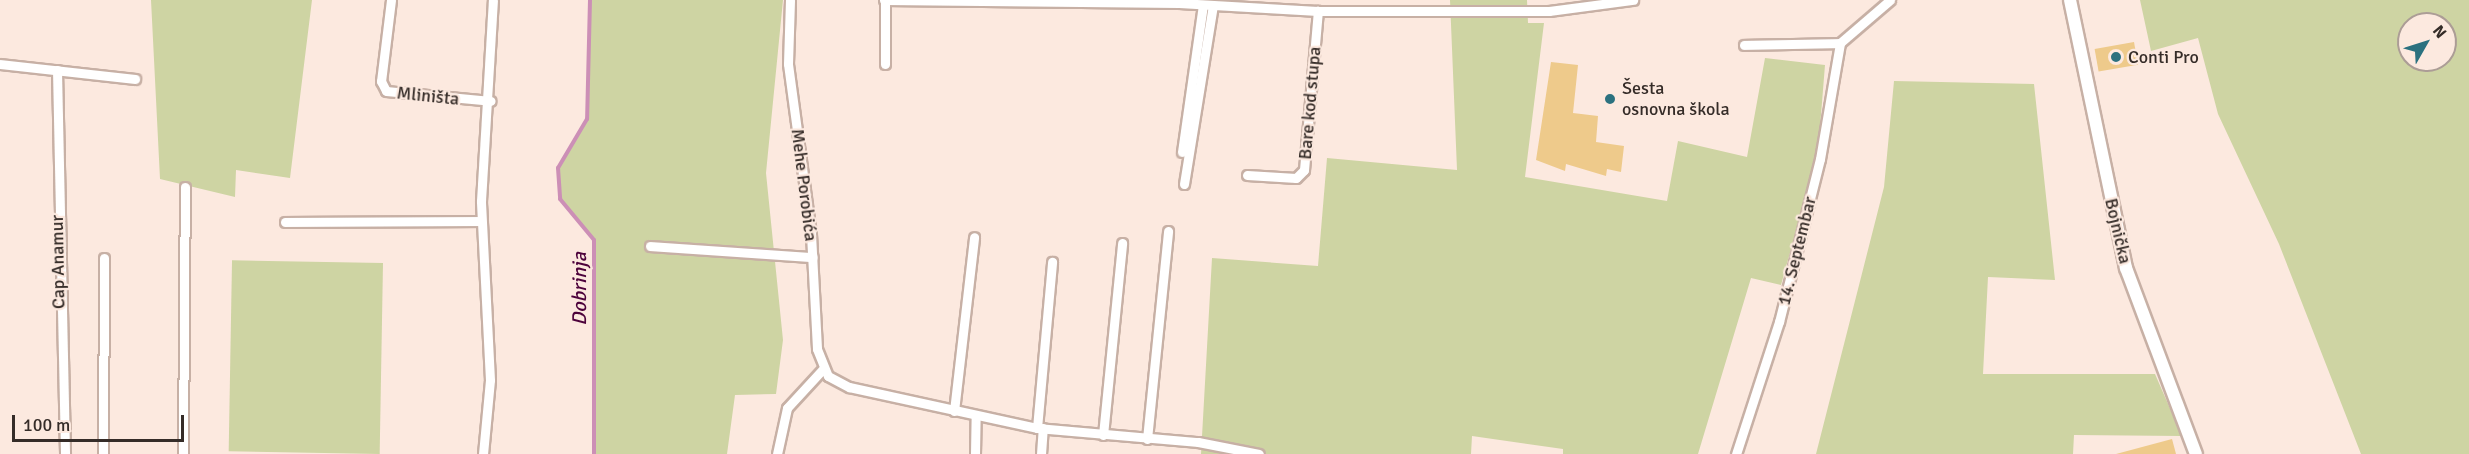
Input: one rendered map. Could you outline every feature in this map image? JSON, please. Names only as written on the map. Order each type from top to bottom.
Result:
[{"type":"main road","name":"Bojnička","points":[[2070,0],[2126,267],[2196,454]]},
{"type":"street","name":"Mliništa","points":[[391,0],[381,81],[386,91],[491,101]]},
{"type":"street","points":[[483,454],[489,367],[481,221],[491,101],[493,0]]},
{"type":"street","name":"Mehe Porobića","points":[[790,0],[788,64],[813,257],[823,369]]},
{"type":"street","points":[[885,64],[884,0],[1069,1],[1213,5],[1318,12],[1549,11],[1633,0]]},
{"type":"street","points":[[1744,45],[1840,43],[1890,0]]},
{"type":"street","points":[[1182,152],[1203,5]]},
{"type":"street","points":[[1184,184],[1213,5]]},
{"type":"street","name":"Bare kod stupa","points":[[1247,174],[1296,178],[1304,170],[1318,12]]},
{"type":"street","name":"14. Septembar","points":[[1736,454],[1804,224],[1840,43]]},
{"type":"street","points":[[0,64],[135,79]]},
{"type":"street","name":"Cap Anamur","points":[[57,70],[65,454]]},
{"type":"street","points":[[183,454],[185,187]]},
{"type":"street","points":[[285,222],[481,221]]},
{"type":"street","points":[[1147,440],[1168,231]]},
{"type":"street","points":[[954,411],[974,237]]},
{"type":"street","points":[[1103,435],[1122,243]]},
{"type":"street","points":[[650,246],[813,257]]},
{"type":"street","points":[[103,454],[104,258]]},
{"type":"street","points":[[1041,454],[1040,428],[1052,262]]},
{"type":"street","points":[[777,454],[787,408],[823,369],[849,387],[1040,428],[1147,440],[1198,442],[1259,454]]},
{"type":"street","points":[[975,454],[976,415]]},
{"type":"street","points":[[1198,442],[1198,454]]},
{"type":"green space","points":[[151,0],[312,0],[290,178],[236,170],[235,197],[160,179]]},
{"type":"green space","points":[[590,0],[783,0],[766,173],[783,340],[776,394],[735,395],[727,454],[594,454],[594,240],[560,199],[558,168],[587,119]]},
{"type":"green space","points":[[1450,0],[1527,0],[1528,23],[1544,23],[1525,177],[1667,201],[1678,141],[1747,157],[1765,58],[1825,65],[1818,152],[1781,285],[1751,278],[1698,454],[1563,454],[1563,449],[1472,436],[1471,454],[1201,454],[1212,258],[1318,266],[1327,158],[1457,170]]},
{"type":"green space","points":[[2140,0],[2469,0],[2469,454],[2361,454],[2279,244],[2218,114],[2198,38],[2151,51]]},
{"type":"green space","points":[[1894,81],[2034,84],[2055,280],[1988,277],[1983,374],[2155,374],[2182,436],[2074,435],[2073,454],[1816,454],[1884,187]]},
{"type":"green space","points":[[232,260],[383,263],[380,454],[229,451]]},
{"type":"building","name":"Conti Pro","points":[[2134,42],[2138,65],[2099,72],[2095,49]]},
{"type":"building","name":"Šesta osnovna škola","points":[[1551,62],[1578,65],[1573,113],[1598,116],[1596,142],[1624,146],[1621,172],[1607,169],[1606,176],[1566,164],[1565,171],[1536,160]]},
{"type":"building","points":[[2172,439],[2176,454],[2116,454]]},
{"type":"waterway","name":"Dobrinja","points":[[590,0],[587,119],[558,168],[560,199],[594,240],[594,454]]},
{"type":"place","name":"Conti Pro","points":[[2116,57]]},
{"type":"place","name":"Šesta osnovna škola","points":[[1610,99]]}]
